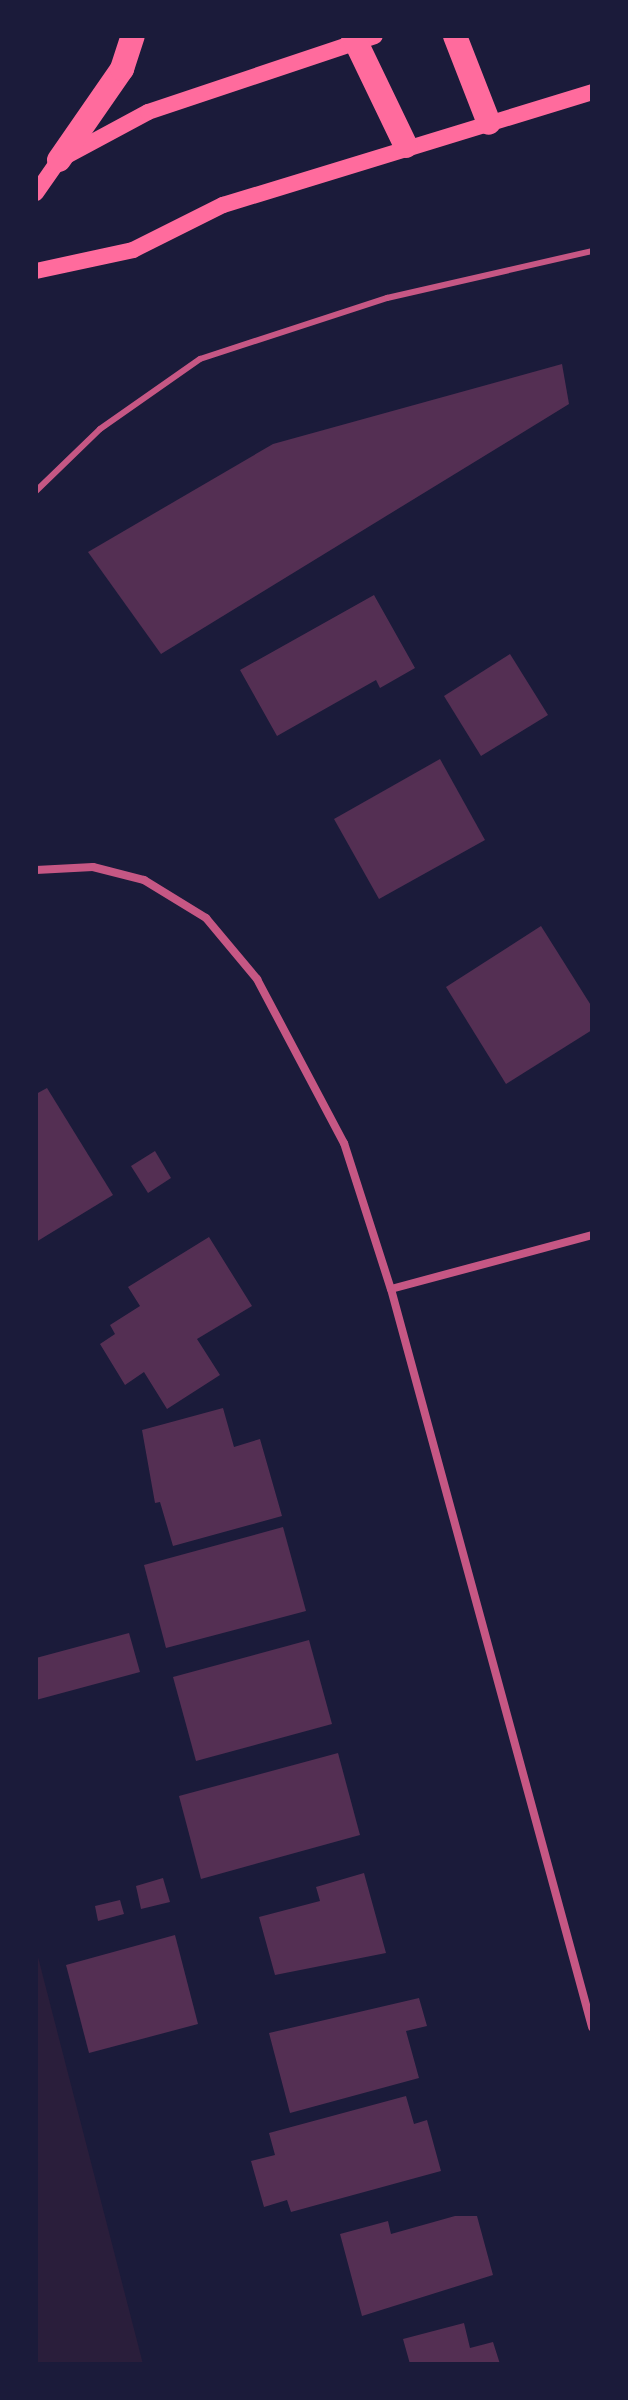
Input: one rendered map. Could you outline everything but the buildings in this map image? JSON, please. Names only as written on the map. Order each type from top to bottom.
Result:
[{"type":"highway","points":[[59,160],[122,69],[133,36]]},
{"type":"highway","points":[[455,36],[489,123]]},
{"type":"highway","points":[[361,38],[406,146]]},
{"type":"main road","points":[[36,193],[59,160],[216,84],[361,38]]},
{"type":"main road","points":[[36,271],[133,250],[223,205],[406,146],[592,92]]},
{"type":"street","points":[[36,870],[93,867],[144,880],[206,918],[257,979],[344,1143],[391,1289],[592,2027]]},
{"type":"street","points":[[391,1289],[592,1235]]},
{"type":"lane","points":[[36,491],[100,429],[200,359],[387,298],[592,251]]},
{"type":"shaded area","points":[[38,1957],[143,2364],[36,2364]]}]
